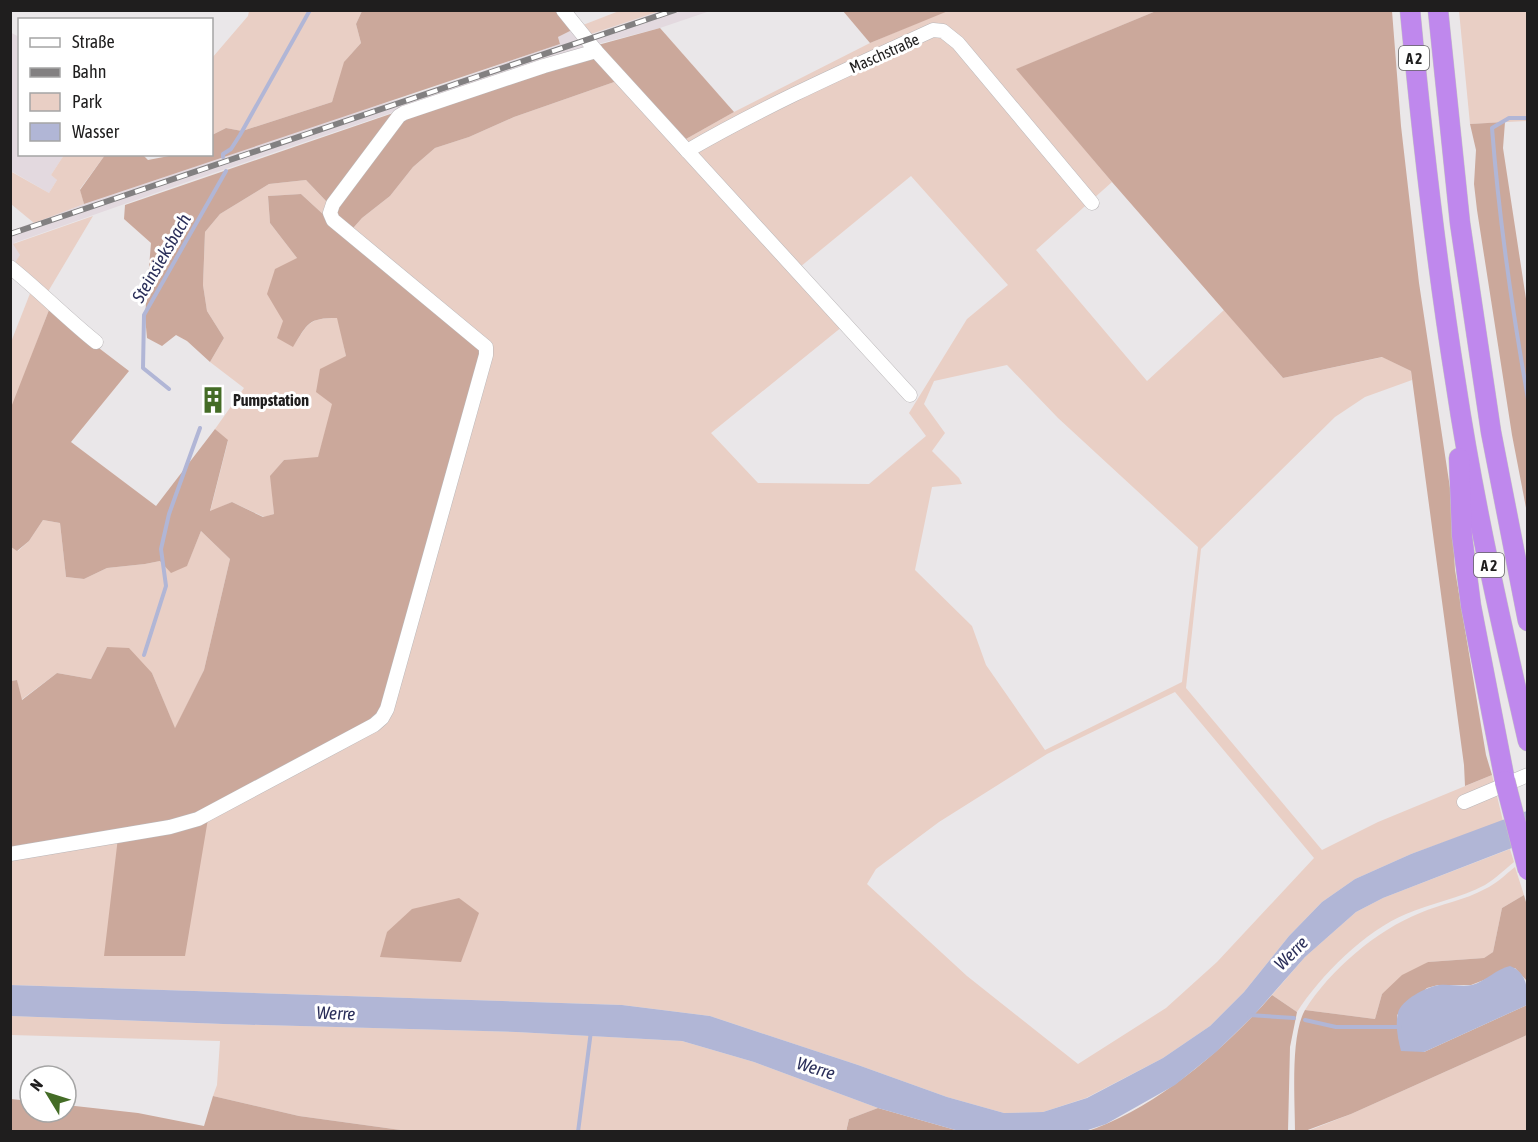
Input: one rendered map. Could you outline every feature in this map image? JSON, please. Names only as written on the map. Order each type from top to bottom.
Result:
[{"type":"highway","name":"A 2","points":[[1410,10],[1425,159],[1456,387],[1482,533],[1527,741]]},
{"type":"highway","name":"A 2","points":[[1438,10],[1460,223],[1491,432],[1523,583],[1527,621]]},
{"type":"highway","points":[[1456,387],[1461,536],[1471,606],[1505,781],[1527,870]]},
{"type":"street","points":[[563,10],[596,51],[687,152],[910,395]]},
{"type":"street","name":"Maschstraße","points":[[687,152],[728,127],[801,90],[933,30],[943,31],[958,43],[1092,203]]},
{"type":"street","points":[[10,854],[170,827],[198,819],[374,725],[382,718],[387,709],[486,355],[486,347],[333,220],[330,213],[333,204],[399,116],[544,66],[596,51]]},
{"type":"street","points":[[10,267],[96,342]]},
{"type":"street","points":[[1464,802],[1527,776]]},
{"type":"shaded area","points":[[362,11],[558,11],[574,29],[558,37],[560,44],[84,204],[80,190],[104,156],[144,156],[148,160],[169,156],[213,156],[213,134],[226,128],[242,131],[332,102],[344,62],[361,43],[356,24]]},
{"type":"shaded area","points":[[660,11],[710,11],[660,28],[586,47],[14,243],[21,255],[14,264],[11,262],[10,231],[560,44],[558,37],[574,29],[581,38]]},
{"type":"shaded area","points":[[843,11],[948,11],[870,43]]},
{"type":"shaded area","points":[[1156,11],[1392,11],[1401,126],[1419,283],[1450,488],[1455,570],[1486,755],[1492,775],[1465,786],[1411,371],[1382,357],[1283,378],[1016,69]]},
{"type":"shaded area","points":[[660,28],[734,112],[686,139],[598,45]]},
{"type":"shaded area","points":[[10,32],[18,36],[18,156],[63,156],[51,175],[57,180],[49,193],[11,171]]},
{"type":"shaded area","points":[[586,47],[617,81],[435,148],[413,167],[390,196],[362,218],[347,235],[480,345],[483,354],[385,702],[372,722],[210,807],[185,956],[104,956],[119,829],[11,849],[11,681],[17,680],[22,700],[57,673],[91,679],[107,647],[129,648],[152,673],[175,728],[204,670],[230,559],[201,531],[187,566],[171,573],[160,561],[107,568],[84,579],[66,577],[60,523],[43,520],[29,541],[17,551],[11,547],[10,410],[49,310],[129,371],[71,442],[156,506],[215,429],[228,440],[210,511],[232,502],[263,517],[274,514],[270,476],[284,460],[318,457],[332,404],[316,392],[320,369],[346,356],[337,318],[314,321],[306,327],[293,347],[277,338],[283,321],[267,294],[275,269],[297,258],[270,223],[268,196],[301,194],[325,216],[326,201],[306,180],[269,184],[220,214],[205,232],[203,285],[207,311],[224,338],[210,362],[187,341],[176,335],[162,346],[147,338],[145,316],[151,243],[124,219],[125,205]]},
{"type":"shaded area","points":[[1505,122],[1503,148],[1528,312],[1527,513],[1512,435],[1477,210],[1474,184],[1476,150],[1470,124]]},
{"type":"shaded area","points":[[1524,895],[1528,909],[1527,981],[1515,968],[1471,985],[1438,985],[1427,988],[1397,1015],[1399,1040],[1424,1052],[1527,1005],[1527,1035],[1351,1114],[1305,1131],[1295,1132],[1295,1052],[1300,1021],[1305,1010],[1375,1019],[1382,994],[1402,975],[1428,962],[1484,958],[1493,952],[1502,908]]},
{"type":"shaded area","points":[[459,898],[479,913],[461,962],[380,957],[387,932],[412,909]]},
{"type":"shaded area","points":[[1272,995],[1297,1012],[1290,1047],[1288,1131],[1085,1132],[1137,1109],[1187,1075],[1232,1036]]},
{"type":"shaded area","points":[[213,1096],[299,1116],[408,1131],[11,1131],[11,1099],[18,1100],[18,1124],[78,1124],[78,1106],[138,1113],[204,1126]]},
{"type":"shaded area","points":[[878,1108],[959,1131],[846,1132],[849,1119]]},
{"type":"green space","points":[[948,10],[1156,11],[1017,69],[1112,182],[1036,250],[1147,381],[1224,310],[1283,378],[1383,357],[1411,371],[1412,380],[1365,397],[1335,417],[1201,549],[1186,688],[1322,850],[1378,822],[1492,775],[1503,821],[1411,854],[1355,879],[1322,902],[1289,936],[1244,992],[1210,1026],[1163,1058],[1086,1098],[1043,1112],[1004,1113],[947,1097],[710,1016],[622,1005],[11,985],[10,849],[119,828],[209,807],[371,722],[347,235],[362,218],[390,196],[413,167],[435,148],[617,81],[679,148],[686,139],[734,112],[870,43]],"holes":[[[911,176],[1008,285],[967,319],[909,413],[926,436],[869,484],[758,483],[711,433],[848,322],[800,267]],[[1007,365],[1058,418],[1198,547],[1182,682],[1045,750],[986,665],[972,626],[915,570],[932,487],[962,484],[959,478],[932,451],[945,433],[924,404],[934,381]],[[1175,692],[1314,858],[1217,962],[1166,1008],[1078,1064],[967,976],[867,884],[876,869],[939,822],[1047,754]]]},
{"type":"green space","points":[[249,11],[362,11],[356,24],[361,43],[346,60],[332,102],[242,131],[226,128],[213,134],[213,57],[248,16]]},
{"type":"green space","points":[[619,11],[660,11],[588,35],[583,25]]},
{"type":"green space","points":[[1459,11],[1527,11],[1527,121],[1470,124]]},
{"type":"green space","points":[[63,156],[104,156],[80,189],[84,204],[34,223],[11,204],[10,171],[49,193],[57,180],[51,175]]},
{"type":"green space","points":[[306,180],[326,201],[325,216],[301,194],[268,196],[270,223],[297,258],[283,321],[293,346],[310,323],[321,319],[338,318],[346,356],[318,458],[284,460],[271,476],[274,514],[264,517],[232,502],[210,512],[228,441],[215,429],[244,388],[210,362],[224,338],[207,311],[203,285],[205,232],[220,214],[269,184]]},
{"type":"green space","points":[[93,216],[46,295],[14,264],[20,255],[13,244]]},
{"type":"green space","points":[[31,291],[49,310],[11,410],[11,342]]},
{"type":"green space","points":[[43,520],[60,523],[66,577],[84,579],[107,568],[160,561],[187,565],[201,531],[230,559],[204,670],[175,729],[152,673],[107,647],[91,679],[57,673],[21,700],[17,680],[11,681],[11,547],[18,551],[29,541]]},
{"type":"green space","points":[[1510,849],[1514,862],[1485,885],[1406,914],[1375,931],[1331,969],[1297,1012],[1272,995],[1305,957],[1356,912],[1383,898]]},
{"type":"green space","points":[[1515,867],[1524,895],[1502,908],[1493,952],[1484,958],[1428,962],[1382,994],[1375,1019],[1305,1010],[1327,980],[1341,966],[1387,930],[1404,920],[1489,887]]},
{"type":"green space","points":[[11,1016],[516,1032],[682,1041],[754,1062],[878,1108],[849,1119],[846,1131],[408,1131],[299,1116],[213,1096],[217,1085],[220,1041],[11,1035]]},
{"type":"green space","points":[[1527,1035],[1527,1131],[1305,1132],[1351,1114]]},
{"type":"water","name":"Werre","points":[[1527,811],[1527,842],[1383,898],[1356,912],[1305,957],[1254,1015],[1216,1052],[1175,1085],[1106,1124],[1085,1131],[959,1131],[878,1108],[754,1062],[682,1041],[516,1032],[11,1016],[10,985],[622,1005],[710,1016],[947,1097],[1004,1113],[1043,1112],[1087,1098],[1163,1058],[1210,1026],[1244,992],[1289,936],[1322,902],[1355,879],[1411,854]]},
{"type":"water","points":[[1510,966],[1520,972],[1523,977],[1527,987],[1527,1005],[1424,1052],[1401,1051],[1397,1018],[1400,1008],[1409,999],[1421,991],[1439,985],[1472,985]]},
{"type":"waterway","name":"Steinsieksbach","points":[[223,157],[223,154],[231,149],[240,135],[310,10]]},
{"type":"waterway","points":[[1528,118],[1509,118],[1492,128],[1507,264],[1528,399]]},
{"type":"waterway","name":"Steinsieksbach","points":[[169,389],[143,368],[144,315],[226,171]]},
{"type":"waterway","name":"Steinsieksbach","points":[[144,655],[166,586],[161,549],[169,514],[200,428]]},
{"type":"waterway","points":[[1249,1015],[1294,1018]]},
{"type":"waterway","points":[[1305,1020],[1336,1027],[1400,1027]]},
{"type":"waterway","points":[[578,1132],[591,1031]]},
{"type":"railway","points":[[10,234],[675,10]]},
{"type":"place","name":"Pumpstation","points":[[213,400]]}]
